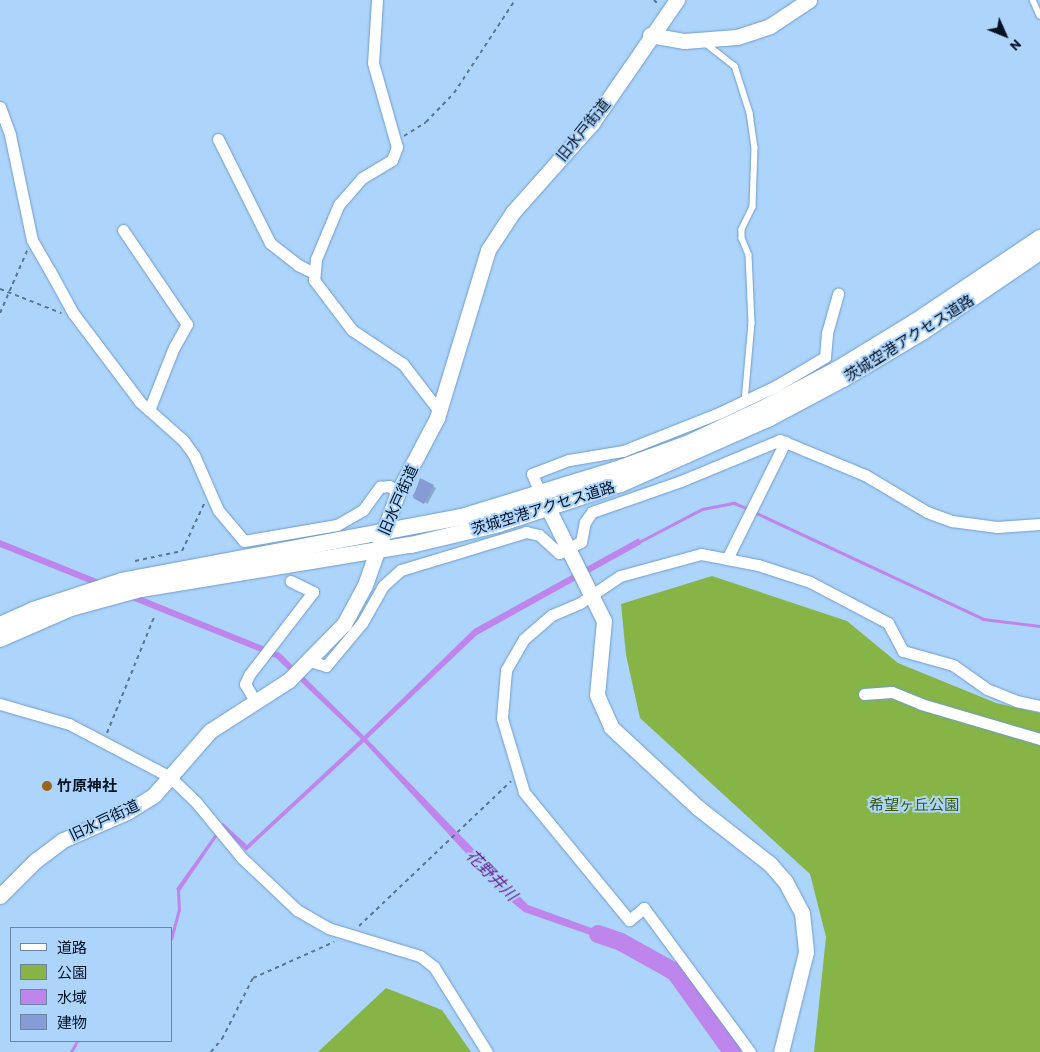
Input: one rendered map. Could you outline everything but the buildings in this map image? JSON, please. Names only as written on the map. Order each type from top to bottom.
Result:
[{"type":"main road","name":"茨城空港アクセス道路","points":[[0,639],[71,608],[141,589],[377,551],[545,502],[689,443],[762,409],[915,322],[1040,238]]},
{"type":"main road","name":"茨城空港アクセス道路","points":[[0,625],[33,610],[122,581],[234,558],[382,534],[545,502],[621,484],[768,419],[924,331],[1040,252]]},
{"type":"street","points":[[377,0],[373,63],[397,147],[392,160],[362,178],[340,204],[316,259],[314,280],[352,330],[403,364],[439,411]]},
{"type":"street","name":"旧水戸街道","points":[[0,896],[49,848],[76,833],[142,804],[170,777],[210,731],[289,680],[306,665],[344,624],[365,585],[398,492],[439,411],[488,250],[513,212],[592,122],[650,35],[677,0]]},
{"type":"street","points":[[650,35],[668,40],[702,41],[754,33],[778,22],[809,0]]},
{"type":"street","points":[[0,107],[10,135],[32,240],[74,313],[149,410],[183,440],[211,490],[226,523],[244,541],[337,525],[363,510],[380,487],[389,486],[398,492]]},
{"type":"street","points":[[218,139],[270,243],[298,265],[314,273]]},
{"type":"street","points":[[123,230],[187,324],[174,347],[149,410]]},
{"type":"street","points":[[782,1052],[806,952],[802,913],[785,881],[770,864],[691,802],[611,727],[597,695],[604,621],[532,474],[569,460],[623,451],[745,401],[825,357],[827,333],[838,294]]},
{"type":"street","points":[[306,665],[326,666],[362,623],[391,576],[418,563],[526,532],[545,538],[555,552],[568,550],[581,542],[585,522],[592,512],[681,481],[780,440],[865,475],[927,512],[952,521],[998,527],[1040,524]]},
{"type":"street","points":[[727,560],[785,442]]},
{"type":"street","points":[[750,1052],[644,908],[629,920],[554,831],[524,792],[502,718],[506,670],[524,639],[552,615],[588,589],[620,576],[701,554],[758,565],[810,582],[888,623],[903,651],[953,665],[987,689],[1016,701],[1040,706]]},
{"type":"street","points":[[255,701],[245,684],[249,675],[313,592],[290,581]]},
{"type":"street","points":[[864,694],[892,692],[921,704],[1040,739]]},
{"type":"street","points":[[0,704],[69,724],[170,777],[196,802],[242,858],[297,910],[328,928],[420,956],[434,966],[487,1052]]},
{"type":"lane","points":[[1033,0],[1040,16]]},
{"type":"lane","points":[[702,41],[735,66],[750,113],[755,147],[753,207],[742,238],[749,255],[752,323],[745,401]]},
{"type":"path","points":[[396,142],[426,122],[454,93],[515,0]]},
{"type":"path","points":[[0,313],[32,240]]},
{"type":"path","points":[[0,290],[59,314],[74,313]]},
{"type":"path","points":[[136,561],[182,551],[211,490]]},
{"type":"path","points":[[104,742],[155,615]]},
{"type":"path","points":[[211,1052],[222,1039],[253,978],[348,935],[451,840],[518,774]]},
{"type":"green space","name":"希望ヶ丘公園","points":[[712,576],[847,621],[898,663],[996,703],[1040,713],[1040,1052],[814,1052],[826,937],[810,874],[640,718],[626,655],[621,604]]},
{"type":"green space","points":[[386,988],[442,1010],[471,1052],[318,1052]]},
{"type":"water","points":[[639,538],[641,544],[477,635],[367,739],[528,905],[622,939],[619,945],[524,912],[506,897],[364,742],[246,851],[223,828],[180,891],[176,889],[223,823],[247,845],[361,739],[276,658],[0,547],[0,540],[280,653],[364,736],[474,629]]},
{"type":"waterway","points":[[637,543],[702,509],[734,503],[748,509]]},
{"type":"waterway","points":[[754,512],[983,619],[1040,626]]},
{"type":"waterway","points":[[172,935],[179,910],[178,890],[180,886]]},
{"type":"waterway","name":"花野井川","points":[[598,934],[621,942],[675,972],[732,1052]]},
{"type":"waterway","points":[[71,1052],[76,1042]]},
{"type":"place","name":"竹原神社","points":[[47,786]]}]
